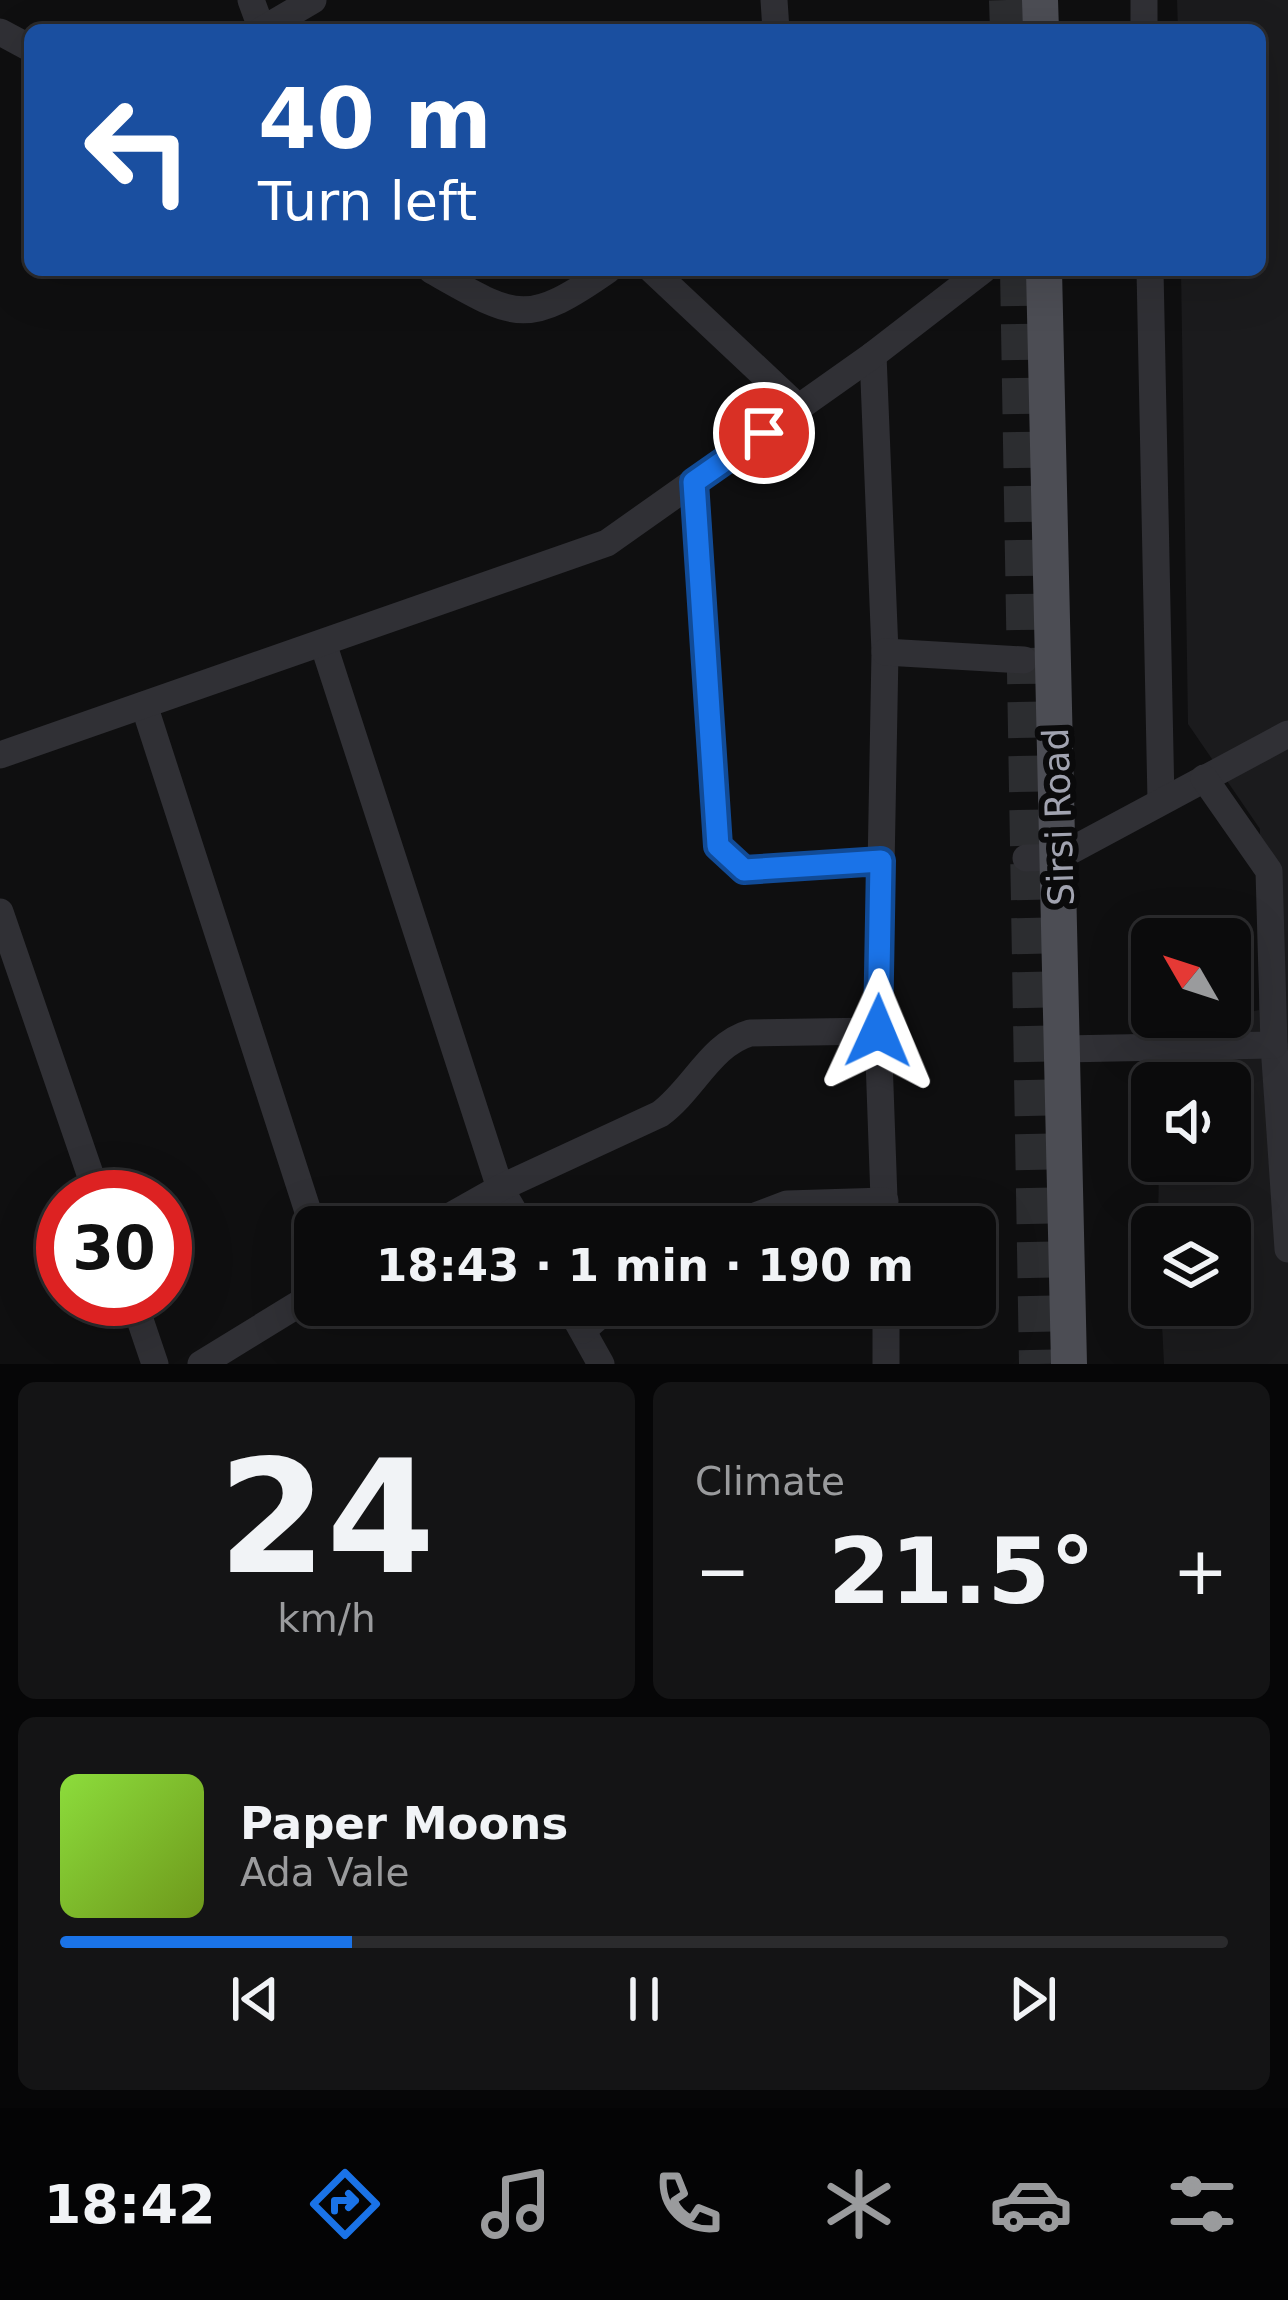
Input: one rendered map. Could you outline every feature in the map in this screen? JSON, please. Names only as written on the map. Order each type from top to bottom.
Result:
[{"type":"main road","name":"Sirsi Road","points":[[1044,276],[1042,858],[1063,1049],[1069,1364]]},
{"type":"street","points":[[272,24],[313,0]]},
{"type":"street","points":[[443,276],[507,309],[533,312],[559,304],[599,276]]},
{"type":"street","points":[[658,276],[799,408]]},
{"type":"street","points":[[0,755],[608,543],[873,355],[975,276]]},
{"type":"street","points":[[1150,276],[1161,801]]},
{"type":"street","points":[[873,355],[885,652],[878,1031],[885,1206]]},
{"type":"street","points":[[694,482],[718,846],[744,870],[881,861]]},
{"type":"street","points":[[322,643],[500,1188],[511,1206]]},
{"type":"street","points":[[885,652],[1024,660]]},
{"type":"street","points":[[144,705],[306,1206]]},
{"type":"street","points":[[1042,858],[1288,734]]},
{"type":"street","points":[[1204,778],[1269,871],[1274,1045],[1288,1249]]},
{"type":"street","points":[[0,912],[89,1170]]},
{"type":"street","points":[[468,1206],[660,1114],[680,1100],[730,1039],[750,1033],[878,1031]]},
{"type":"street","points":[[1063,1049],[1274,1045]]},
{"type":"street","points":[[201,1364],[294,1307]]},
{"type":"street","points":[[142,1326],[155,1364]]},
{"type":"street","points":[[581,1326],[602,1364]]},
{"type":"street","points":[[583,1330],[588,1326]]},
{"type":"street","points":[[886,1326],[886,1364]]},
{"type":"shaded area","points":[[1177,0],[1288,0],[1288,1364],[1164,1364],[1162,1326],[1251,1326],[1251,1206],[1158,1206],[1159,1182],[1251,1182],[1251,1062],[1165,1062],[1166,1038],[1251,1038],[1251,1012],[1259,1010],[1260,829],[1188,724],[1181,276],[1266,276],[1266,24],[1178,24]]},
{"type":"tunnel","points":[[1007,0],[1008,24]]},
{"type":"tunnel","points":[[1018,276],[1037,1364]]},
{"type":"route","points":[[764,433],[694,482],[718,846],[744,870],[881,861],[878,1031]]}]
